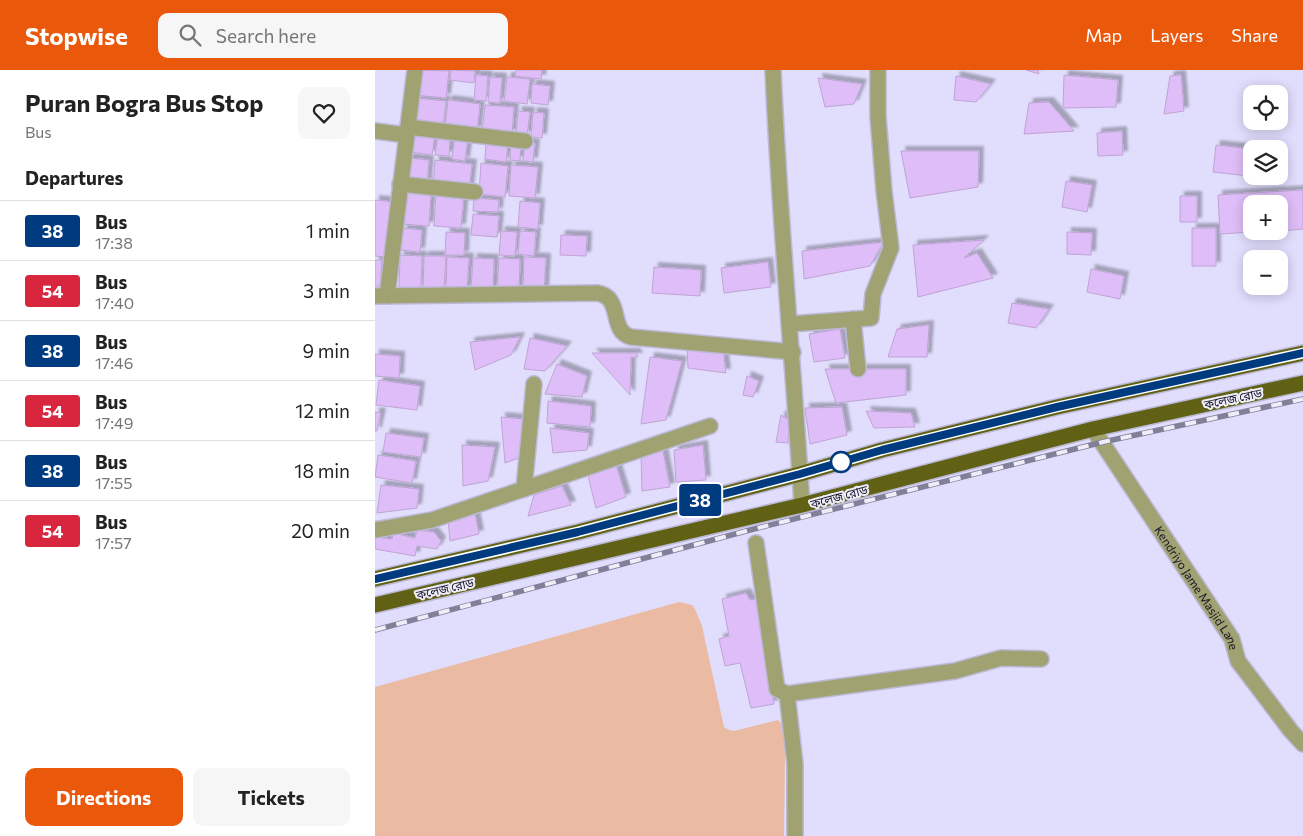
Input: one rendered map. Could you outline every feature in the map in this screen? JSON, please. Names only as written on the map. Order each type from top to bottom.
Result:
[{"type":"highway","name":"কলেজ রোড","points":[[375,579],[578,532],[800,474],[882,450],[1057,407],[1303,353]]},
{"type":"highway","name":"কলেজ রোড","points":[[375,605],[802,506],[1093,429],[1303,383]]},
{"type":"street","points":[[415,70],[400,184],[381,296],[597,293],[604,294],[611,299],[620,330],[624,335],[793,352]]},
{"type":"street","points":[[773,70],[802,506]]},
{"type":"street","points":[[790,324],[871,318],[873,294],[891,248],[878,118],[877,70]]},
{"type":"street","points":[[375,131],[407,131],[525,141]]},
{"type":"street","points":[[400,184],[475,192]]},
{"type":"street","points":[[853,319],[858,369]]},
{"type":"street","points":[[525,489],[534,384]]},
{"type":"street","points":[[375,530],[432,520],[711,426]]},
{"type":"street","name":"Kendriyo Jame Masjid Lane","points":[[1093,429],[1232,639],[1238,661],[1303,744]]},
{"type":"street","points":[[756,544],[777,689],[787,694],[955,671],[1001,658],[1041,659]]},
{"type":"street","points":[[787,694],[795,764],[795,836]]},
{"type":"shaded area","points":[[679,602],[692,605],[702,626],[724,727],[734,731],[778,720],[782,724],[785,755],[784,836],[375,836],[375,687]]},
{"type":"building","points":[[416,70],[449,71],[446,98],[413,95]]},
{"type":"building","points":[[451,70],[475,71],[474,83],[450,80]]},
{"type":"building","points":[[516,70],[542,70],[541,79],[515,76]]},
{"type":"building","points":[[1026,70],[1038,70],[1039,74]]},
{"type":"building","points":[[476,75],[488,76],[486,101],[474,100]]},
{"type":"building","points":[[1064,75],[1118,80],[1116,107],[1063,108]]},
{"type":"building","points":[[1181,75],[1184,111],[1164,114],[1170,76]]},
{"type":"building","points":[[956,76],[991,84],[976,102],[954,100]]},
{"type":"building","points":[[490,77],[502,78],[500,103],[488,102]]},
{"type":"building","points":[[507,77],[530,79],[527,104],[504,101]]},
{"type":"building","points":[[818,78],[862,84],[854,104],[825,107]]},
{"type":"building","points":[[532,84],[550,86],[548,105],[531,103]]},
{"type":"building","points":[[414,98],[446,101],[443,128],[411,125]]},
{"type":"building","points":[[448,100],[480,104],[477,131],[445,128]]},
{"type":"building","points":[[1049,102],[1074,131],[1024,134],[1029,103]]},
{"type":"building","points":[[485,105],[514,107],[512,134],[482,132]]},
{"type":"building","points":[[518,111],[530,112],[527,136],[516,135]]},
{"type":"building","points":[[533,112],[544,113],[542,138],[531,137]]},
{"type":"building","points":[[1122,131],[1123,155],[1098,156],[1097,133]]},
{"type":"building","points":[[413,132],[435,135],[432,155],[410,152]]},
{"type":"building","points":[[438,135],[450,136],[449,156],[435,155]]},
{"type":"building","points":[[455,136],[468,138],[465,161],[452,159]]},
{"type":"building","points":[[486,142],[508,144],[506,162],[485,159]]},
{"type":"building","points":[[511,142],[521,143],[520,161],[510,160]]},
{"type":"building","points":[[525,143],[535,143],[533,162],[523,161]]},
{"type":"building","points":[[1216,145],[1243,148],[1243,175],[1213,172]]},
{"type":"building","points":[[901,151],[979,151],[978,187],[910,198]]},
{"type":"building","points":[[408,158],[429,160],[427,184],[406,182]]},
{"type":"building","points":[[435,160],[472,164],[469,190],[433,187]]},
{"type":"building","points":[[481,163],[508,166],[505,197],[479,194]]},
{"type":"building","points":[[511,165],[538,167],[535,198],[509,196]]},
{"type":"building","points":[[1066,181],[1092,185],[1087,212],[1062,207]]},
{"type":"building","points":[[1303,190],[1303,229],[1288,230],[1288,195],[1243,195],[1243,233],[1220,234],[1218,195]]},
{"type":"building","points":[[404,191],[431,193],[429,226],[402,224]]},
{"type":"building","points":[[436,193],[464,195],[461,228],[434,226]]},
{"type":"building","points":[[1180,196],[1197,196],[1197,222],[1180,222]]},
{"type":"building","points":[[474,198],[499,200],[498,212],[473,211]]},
{"type":"building","points":[[375,200],[393,202],[386,257],[375,256]]},
{"type":"building","points":[[520,201],[540,203],[538,229],[518,227]]},
{"type":"building","points":[[473,214],[499,216],[497,237],[471,235]]},
{"type":"building","points":[[403,228],[422,230],[420,252],[401,250]]},
{"type":"building","points":[[1192,228],[1216,228],[1216,266],[1192,266]]},
{"type":"building","points":[[501,231],[517,232],[515,256],[499,255]]},
{"type":"building","points":[[520,231],[536,232],[534,256],[518,254]]},
{"type":"building","points":[[446,232],[465,233],[464,255],[445,255]]},
{"type":"building","points":[[1067,232],[1092,233],[1091,255],[1067,254]]},
{"type":"building","points":[[561,235],[587,236],[586,256],[560,255]]},
{"type":"building","points":[[984,240],[964,258],[977,253],[993,278],[918,297],[913,245]]},
{"type":"building","points":[[884,242],[870,266],[804,279],[802,251]]},
{"type":"building","points":[[400,255],[422,256],[421,289],[399,288]]},
{"type":"building","points":[[424,256],[446,256],[444,289],[423,288]]},
{"type":"building","points":[[447,257],[469,258],[467,290],[446,290]]},
{"type":"building","points":[[524,257],[546,258],[544,291],[523,290]]},
{"type":"building","points":[[473,258],[494,259],[493,291],[471,290]]},
{"type":"building","points":[[499,258],[520,259],[519,291],[497,290]]},
{"type":"building","points":[[375,260],[382,260],[380,286],[375,286]]},
{"type":"building","points":[[768,262],[771,287],[724,293],[721,268]]},
{"type":"building","points":[[654,267],[701,270],[700,296],[652,293]]},
{"type":"building","points":[[1091,269],[1124,276],[1120,299],[1087,292]]},
{"type":"building","points":[[1012,303],[1049,309],[1036,328],[1008,323]]},
{"type":"building","points":[[929,325],[927,357],[888,357],[897,329]]},
{"type":"building","points":[[840,329],[845,358],[814,362],[809,334]]},
{"type":"building","points":[[520,337],[511,355],[475,370],[470,342]]},
{"type":"building","points":[[530,338],[567,346],[545,371],[524,369]]},
{"type":"building","points":[[687,346],[723,350],[726,373],[688,368]]},
{"type":"building","points":[[592,353],[636,353],[638,357],[631,357],[630,395]]},
{"type":"building","points":[[375,354],[400,356],[399,378],[375,376]]},
{"type":"building","points":[[650,357],[682,361],[666,420],[641,424]]},
{"type":"building","points":[[557,364],[587,376],[582,397],[545,394]]},
{"type":"building","points":[[825,369],[906,369],[906,395],[836,403]]},
{"type":"building","points":[[747,376],[759,381],[753,397],[743,395]]},
{"type":"building","points":[[379,380],[420,386],[417,410],[376,405]]},
{"type":"building","points":[[548,401],[591,406],[590,427],[547,423]]},
{"type":"building","points":[[842,407],[847,435],[810,444],[805,408]]},
{"type":"building","points":[[866,411],[911,413],[915,427],[874,428]]},
{"type":"building","points":[[375,412],[381,413],[377,431],[375,431]]},
{"type":"building","points":[[781,415],[789,420],[788,443],[776,442]]},
{"type":"building","points":[[501,417],[524,419],[519,458],[505,463]]},
{"type":"building","points":[[550,428],[589,433],[587,450],[553,453]]},
{"type":"building","points":[[386,433],[424,438],[421,457],[383,452]]},
{"type":"building","points":[[462,445],[495,447],[488,481],[463,486]]},
{"type":"building","points":[[703,445],[706,480],[676,482],[674,450]]},
{"type":"building","points":[[663,451],[670,487],[642,491],[641,455]]},
{"type":"building","points":[[378,455],[416,461],[412,483],[375,477]]},
{"type":"building","points":[[616,465],[626,497],[596,508],[588,476]]},
{"type":"building","points":[[381,485],[419,489],[417,508],[377,513]]},
{"type":"building","points":[[562,486],[571,505],[528,516],[534,495]]},
{"type":"building","points":[[475,514],[479,534],[450,541],[448,520]]},
{"type":"building","points":[[417,530],[434,532],[441,541],[437,549],[417,546],[415,556],[375,549],[375,537],[392,539],[393,533],[415,538]]},
{"type":"building","points":[[746,593],[750,600],[756,599],[774,704],[751,708],[740,663],[725,666],[719,639],[729,636],[722,599]]},
{"type":"railway","points":[[375,630],[750,530],[1103,442],[1303,399]]},
{"type":"bus line","name":"38","points":[[375,579],[578,532],[800,474],[882,450],[1057,407],[1303,353]]}]
